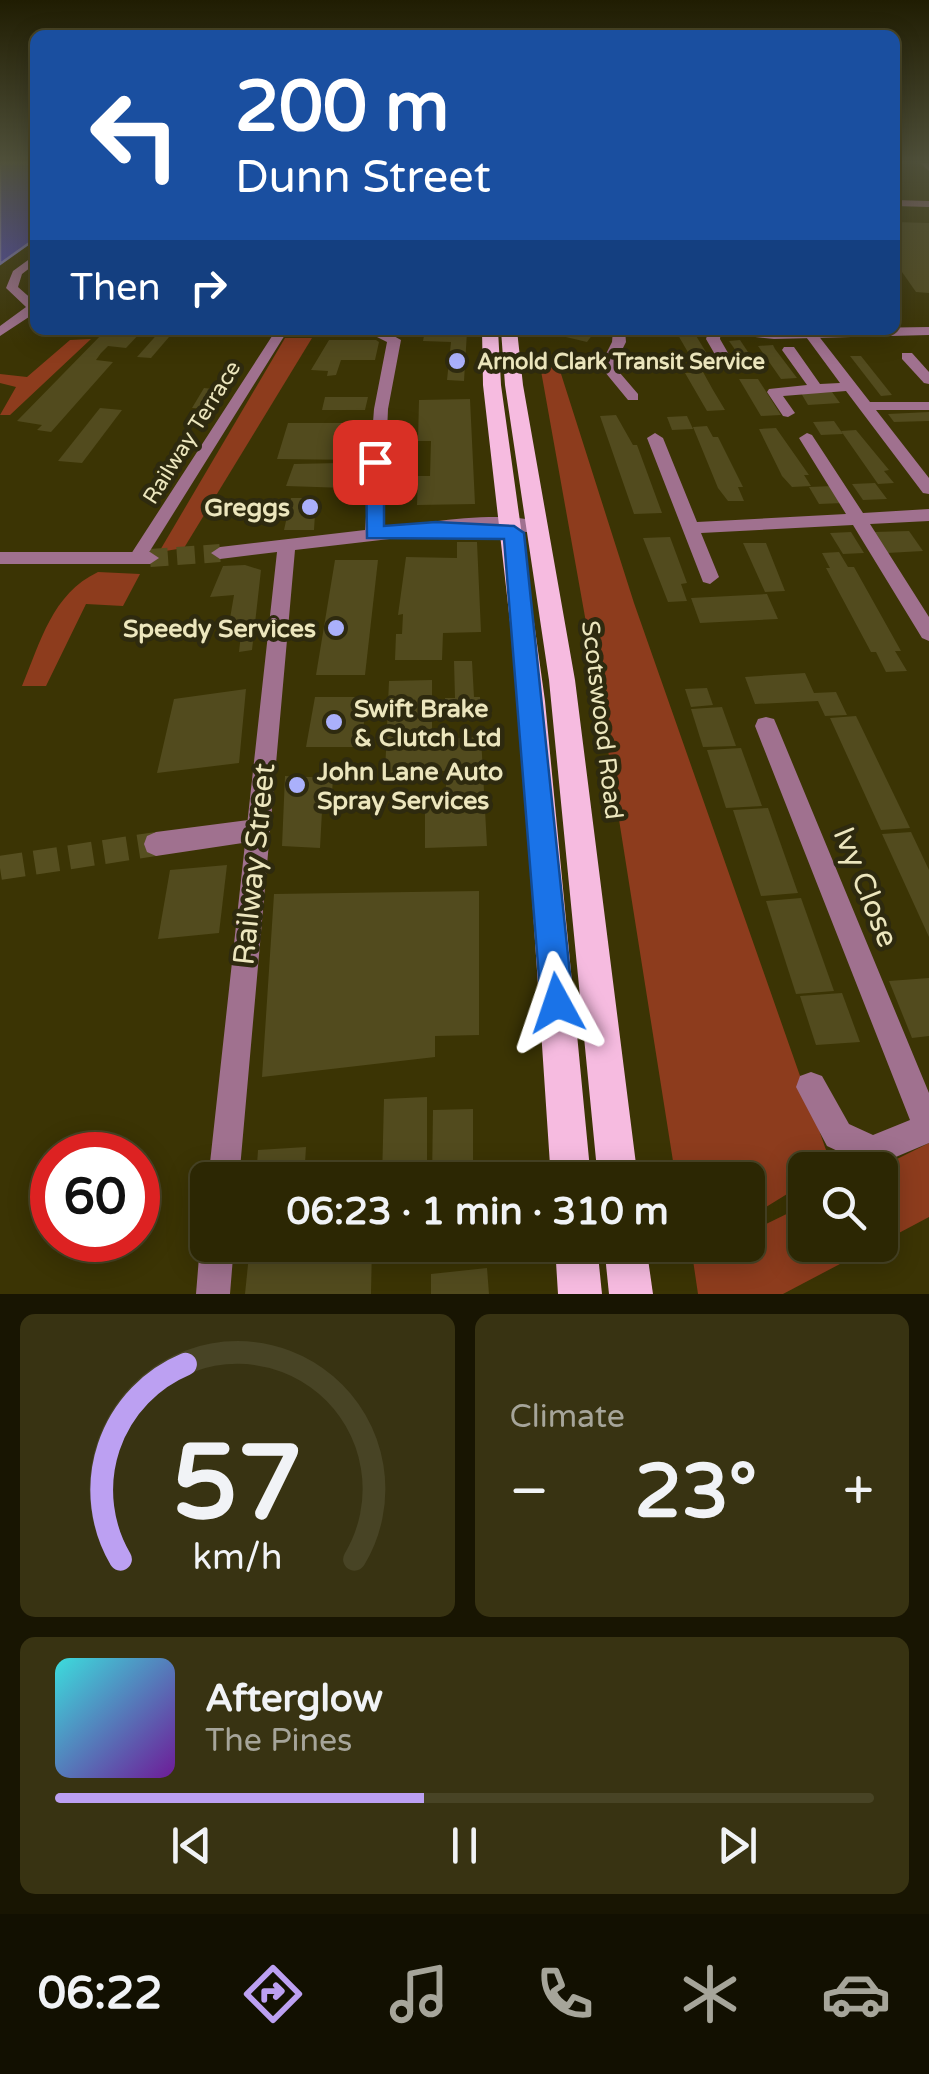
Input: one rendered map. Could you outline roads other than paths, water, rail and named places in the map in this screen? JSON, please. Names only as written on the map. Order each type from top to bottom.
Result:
[{"type":"main road","name":"Scotswood Road","points":[[490,335],[491,373],[508,491],[562,680],[616,1162]]},
{"type":"main road","name":"Scotswood Road","points":[[509,335],[570,1162]]},
{"type":"main road","points":[[577,1262],[580,1294]]},
{"type":"main road","points":[[627,1262],[631,1294]]},
{"type":"street","points":[[30,262],[17,273],[12,288],[30,304]]},
{"type":"street","points":[[0,332],[30,311]]},
{"type":"street","points":[[900,331],[929,331]]},
{"type":"street","name":"Railway Terrace","points":[[0,558],[144,558],[277,335]]},
{"type":"street","points":[[374,534],[380,409],[395,345],[388,335]]},
{"type":"street","points":[[619,335],[608,366],[633,397]]},
{"type":"street","points":[[714,335],[728,365]]},
{"type":"street","points":[[810,335],[929,488]]},
{"type":"street","points":[[788,350],[815,387]]},
{"type":"street","points":[[907,356],[929,380]]},
{"type":"street","points":[[788,413],[774,392],[850,386]]},
{"type":"street","points":[[865,406],[929,406]]},
{"type":"street","points":[[655,438],[710,577]]},
{"type":"street","points":[[807,438],[929,632]]},
{"type":"street","points":[[436,529],[488,511],[508,491]]},
{"type":"street","points":[[690,528],[929,514]]},
{"type":"street","points":[[459,524],[521,527]]},
{"type":"street","points":[[220,553],[286,548],[374,534],[521,527]]},
{"type":"street","name":"Railway Street","points":[[226,1162],[286,548]]},
{"type":"street","name":"Ivy Close","points":[[766,726],[928,1128]]},
{"type":"street","points":[[156,844],[256,830]]},
{"type":"street","points":[[811,1087],[838,1135],[872,1151],[928,1128]]},
{"type":"street","points":[[213,1294],[216,1262]]},
{"type":"tunnel","points":[[150,558],[220,553]]},
{"type":"tunnel","points":[[0,868],[156,844]]},
{"type":"place","name":"Arnold Clark Transit Service","points":[[457,361]]},
{"type":"place","name":"Greggs","points":[[310,507]]},
{"type":"place","name":"Speedy Services","points":[[336,628]]},
{"type":"place","name":"Swift Brake & Clutch Ltd","points":[[334,722]]},
{"type":"place","name":"John Lane Auto Spray Services","points":[[297,785]]}]
